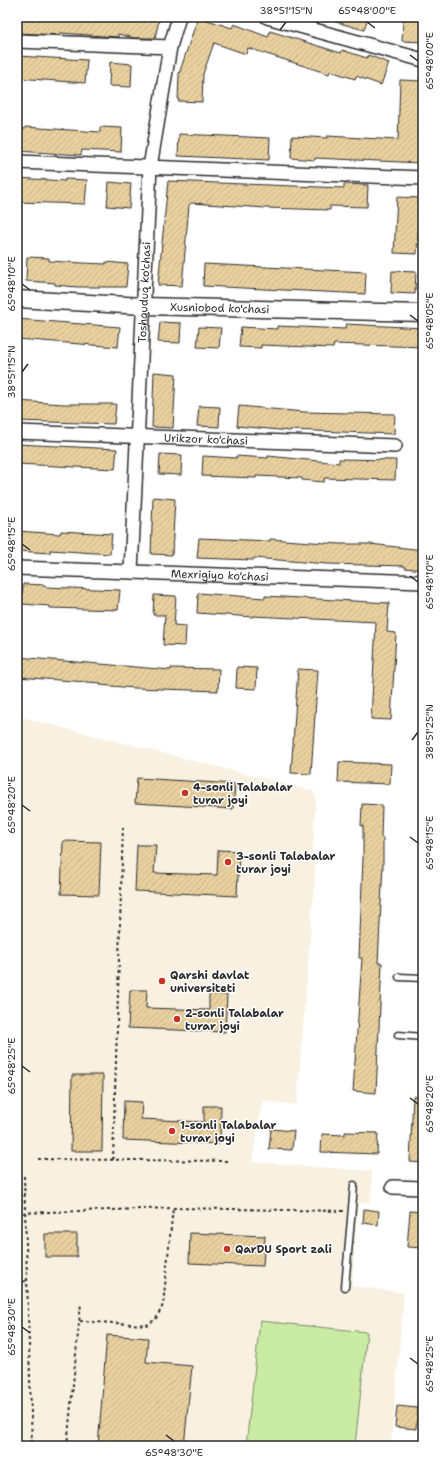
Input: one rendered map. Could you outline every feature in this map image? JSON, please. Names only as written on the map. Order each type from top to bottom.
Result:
[{"type":"street","name":"Toshquduq ko'chasi","points":[[131,571],[150,167],[170,47],[179,17]]},
{"type":"street","points":[[267,17],[423,60]]},
{"type":"street","points":[[17,41],[170,47]]},
{"type":"street","points":[[17,162],[423,178]]},
{"type":"street","name":"Xusniobod ko'chasi","points":[[17,299],[144,306],[423,313]]},
{"type":"street","name":"Urikzor ko'chasi","points":[[17,432],[395,446]]},
{"type":"street","name":"Mexrigiyo ko'chasi","points":[[17,568],[423,582]]},
{"type":"street","points":[[393,1187],[423,1188]]},
{"type":"lane","points":[[399,977],[423,978]]},
{"type":"lane","points":[[398,1035],[423,1036]]},
{"type":"lane","points":[[346,1287],[354,1186]]},
{"type":"path","points":[[113,1160],[124,825]]},
{"type":"path","points":[[38,1159],[228,1161]]},
{"type":"path","points":[[24,1176],[32,1446]]},
{"type":"path","points":[[17,1194],[25,1194]]},
{"type":"path","points":[[17,1213],[173,1208],[351,1211]]},
{"type":"path","points":[[80,1321],[147,1325],[156,1319],[163,1305],[173,1208]]},
{"type":"path","points":[[17,1282],[27,1281]]},
{"type":"path","points":[[67,1446],[81,1303]]},
{"type":"shaded area","name":"Qarshi davlat universiteti","points":[[17,716],[313,791],[316,798],[312,860],[316,860],[297,1105],[262,1101],[252,1162],[372,1171],[371,1202],[358,1203],[352,1286],[404,1293],[391,1446],[17,1446]]},
{"type":"green space","points":[[260,1321],[367,1332],[355,1446],[246,1446]]},
{"type":"building","points":[[17,17],[149,17],[159,20],[155,38],[134,38],[118,34],[118,37],[60,33],[60,35],[17,33]]},
{"type":"building","points":[[198,17],[232,28],[234,24],[268,37],[270,31],[341,53],[342,50],[367,58],[368,55],[389,63],[381,85],[356,76],[355,79],[330,71],[329,74],[248,48],[246,54],[214,43],[203,74],[202,102],[178,101],[179,74]]},
{"type":"building","points":[[330,17],[368,17],[364,30],[329,20]]},
{"type":"building","points":[[403,19],[423,20],[423,42],[402,41]]},
{"type":"building","points":[[17,56],[87,60],[85,83],[17,78]]},
{"type":"building","points":[[110,62],[132,64],[131,87],[109,86]]},
{"type":"building","points":[[400,80],[423,81],[421,163],[291,158],[292,136],[327,138],[327,136],[398,140]]},
{"type":"building","points":[[25,127],[100,132],[100,127],[122,128],[121,152],[82,150],[81,155],[17,151],[17,129],[25,129]]},
{"type":"building","points":[[179,134],[270,138],[269,160],[178,156]]},
{"type":"building","points":[[17,178],[65,181],[65,179],[87,180],[85,204],[17,202]]},
{"type":"building","points":[[168,181],[344,188],[344,184],[368,185],[367,207],[330,206],[330,210],[266,208],[191,203],[189,205],[182,286],[158,285]]},
{"type":"building","points":[[109,182],[131,184],[129,208],[107,206]]},
{"type":"building","points":[[397,197],[420,198],[417,254],[394,253]]},
{"type":"building","points":[[27,257],[49,258],[49,261],[128,264],[126,287],[77,287],[55,285],[55,283],[26,281]]},
{"type":"building","points":[[204,264],[366,272],[365,294],[203,286]]},
{"type":"building","points":[[392,271],[416,272],[415,294],[391,293]]},
{"type":"building","points":[[17,319],[120,327],[118,347],[17,339]]},
{"type":"building","points":[[160,322],[181,323],[180,343],[158,342]]},
{"type":"building","points":[[346,324],[423,328],[423,347],[334,344],[333,348],[261,345],[261,348],[239,347],[241,327],[277,329],[277,326],[345,329]]},
{"type":"building","points":[[199,327],[221,328],[219,348],[197,347]]},
{"type":"building","points":[[154,372],[176,374],[173,428],[152,427]]},
{"type":"building","points":[[17,401],[64,404],[116,404],[114,424],[17,421]]},
{"type":"building","points":[[199,406],[220,407],[219,427],[197,426]]},
{"type":"building","points":[[239,406],[304,412],[395,414],[394,434],[290,431],[237,426]]},
{"type":"building","points":[[17,444],[117,449],[115,469],[17,464]]},
{"type":"building","points":[[160,454],[182,455],[181,475],[159,474]]},
{"type":"building","points":[[203,456],[268,458],[268,456],[339,463],[339,459],[396,460],[395,480],[324,478],[324,482],[302,480],[302,478],[202,476]]},
{"type":"building","points":[[153,497],[175,499],[172,555],[151,554]]},
{"type":"building","points":[[17,531],[60,534],[61,531],[112,534],[110,554],[50,550],[50,553],[17,551]]},
{"type":"building","points":[[199,538],[270,541],[270,539],[340,544],[370,544],[423,550],[423,570],[405,568],[405,566],[327,564],[254,558],[253,560],[197,558]]},
{"type":"building","points":[[23,584],[45,585],[45,587],[120,590],[118,610],[50,608],[50,606],[22,604]]},
{"type":"building","points":[[198,593],[265,598],[265,596],[389,603],[387,632],[396,633],[391,720],[371,719],[376,622],[197,613]]},
{"type":"building","points":[[154,595],[176,596],[174,625],[186,626],[185,646],[163,645],[165,615],[153,615]]},
{"type":"building","points":[[17,657],[171,670],[171,668],[219,669],[218,691],[134,688],[100,685],[101,683],[17,677]]},
{"type":"building","points":[[237,667],[257,668],[256,689],[236,688]]},
{"type":"building","points":[[298,669],[318,670],[311,774],[291,773]]},
{"type":"building","points":[[339,762],[391,764],[390,784],[338,782]]},
{"type":"building","name":"4-sonli Talabalar turar joyi","points":[[137,778],[235,784],[233,809],[135,803]]},
{"type":"building","points":[[362,804],[382,805],[381,837],[383,838],[383,865],[378,963],[382,963],[376,1093],[353,1091],[362,958],[359,958],[363,858],[363,826],[361,826]]},
{"type":"building","points":[[63,841],[101,842],[99,895],[61,894]]},
{"type":"building","name":"3-sonli Talabalar turar joyi","points":[[137,845],[156,845],[154,873],[217,875],[218,850],[239,851],[237,896],[135,891]]},
{"type":"building","name":"2-sonli Talabalar turar joyi","points":[[130,990],[147,990],[146,1008],[209,1010],[209,994],[227,995],[225,1032],[128,1028]]},
{"type":"building","points":[[72,1075],[103,1075],[102,1151],[71,1151]]},
{"type":"building","points":[[413,1096],[423,1096],[422,1163],[410,1162]]},
{"type":"building","name":"1-sonli Talabalar turar joyi","points":[[124,1101],[142,1102],[141,1119],[204,1122],[204,1106],[221,1106],[220,1144],[123,1140]]},
{"type":"building","points":[[271,1129],[294,1131],[292,1150],[269,1149]]},
{"type":"building","points":[[345,1132],[378,1133],[377,1154],[321,1152],[322,1134],[345,1135]]},
{"type":"building","points":[[364,1209],[379,1211],[378,1225],[363,1223]]},
{"type":"building","points":[[410,1211],[423,1212],[423,1248],[407,1247]]},
{"type":"building","name":"QarDU Sport zali","points":[[190,1233],[265,1236],[263,1266],[189,1263]]},
{"type":"building","points":[[45,1234],[77,1234],[77,1257],[45,1257]]},
{"type":"building","points":[[107,1335],[148,1338],[146,1362],[192,1366],[184,1446],[98,1446]]},
{"type":"building","points":[[397,1406],[418,1408],[416,1429],[395,1427]]},
{"type":"place","name":"4-sonli Talabalar turar joyi","points":[[185,793]]},
{"type":"place","name":"3-sonli Talabalar turar joyi","points":[[228,862]]},
{"type":"place","name":"Qarshi davlat universiteti","points":[[162,981]]},
{"type":"place","name":"2-sonli Talabalar turar joyi","points":[[177,1019]]},
{"type":"place","name":"1-sonli Talabalar turar joyi","points":[[172,1131]]},
{"type":"place","name":"QarDU Sport zali","points":[[227,1249]]}]
